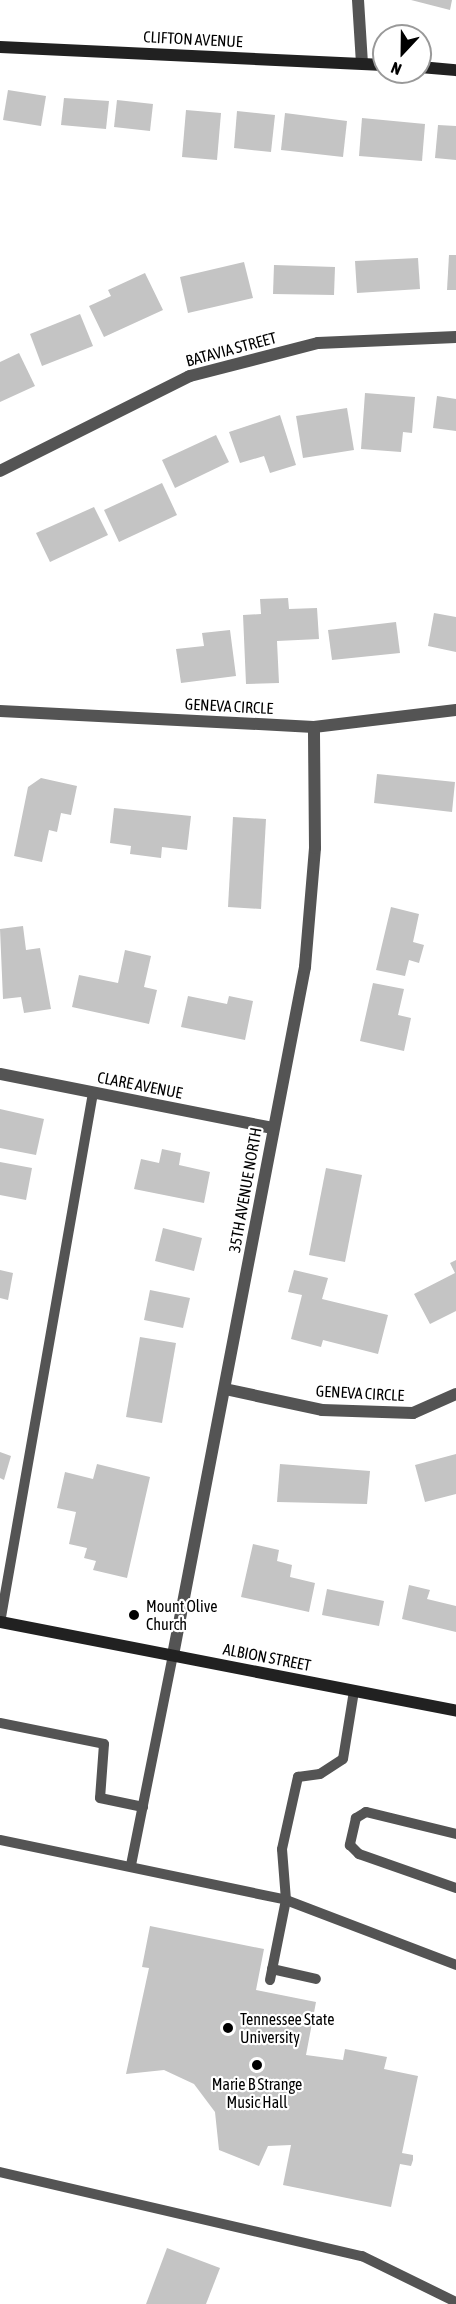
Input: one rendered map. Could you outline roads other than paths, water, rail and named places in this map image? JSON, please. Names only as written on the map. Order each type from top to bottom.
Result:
[{"type":"street","points":[[358,0],[362,63]]},
{"type":"street","name":"CLIFTON AVENUE","points":[[0,46],[372,64]]},
{"type":"street","points":[[432,68],[456,70]]},
{"type":"street","name":"BATAVIA STREET","points":[[0,471],[190,376],[318,343],[456,337]]},
{"type":"street","name":"GENEVA CIRCLE","points":[[0,711],[314,727],[456,710]]},
{"type":"street","name":"35TH AVENUE NORTH","points":[[173,1655],[305,967],[315,848],[314,727]]},
{"type":"street","name":"CLARE AVENUE","points":[[0,1074],[273,1128]]},
{"type":"street","name":"GENEVA CIRCLE","points":[[225,1389],[322,1410],[412,1413],[456,1394]]},
{"type":"street","name":"ALBION STREET","points":[[0,1622],[456,1711]]},
{"type":"lane","points":[[0,1622],[93,1093]]},
{"type":"lane","points":[[131,1866],[173,1655]]},
{"type":"lane","points":[[316,1979],[271,1974],[286,1900],[282,1849],[298,1777],[320,1774],[343,1759],[354,1691]]},
{"type":"lane","points":[[0,1723],[104,1744],[100,1798],[143,1807]]},
{"type":"lane","points":[[456,1834],[366,1812],[356,1818],[350,1845],[359,1854],[456,1888]]},
{"type":"lane","points":[[0,1840],[286,1900],[456,1965]]},
{"type":"lane","points":[[0,2172],[362,2256],[456,2302]]},
{"type":"place","name":"Mount Olive Church","points":[[134,1615]]},
{"type":"place","name":"Tennessee State University","points":[[228,2028]]},
{"type":"place","name":"Marie B Strange Music Hall","points":[[257,2065]]}]
